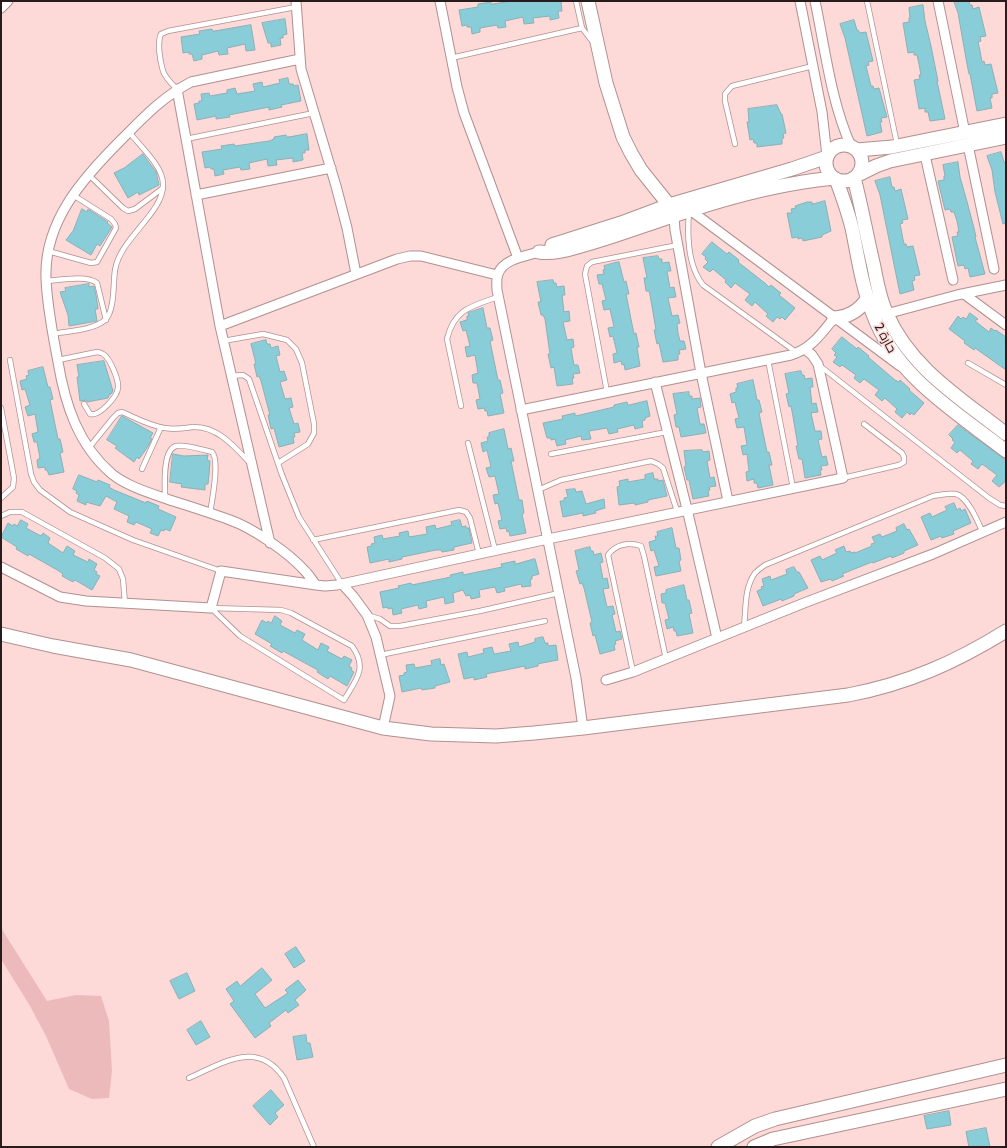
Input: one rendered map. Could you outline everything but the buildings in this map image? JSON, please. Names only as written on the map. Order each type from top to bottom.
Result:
[{"type":"street","points":[[1,8],[8,1]]},
{"type":"street","points":[[440,1],[456,87],[464,113],[518,258]]},
{"type":"street","points":[[588,1],[606,83],[623,137],[630,154],[672,210],[701,373],[728,501]]},
{"type":"street","points":[[800,1],[822,112],[827,169],[831,176],[835,179]]},
{"type":"street","points":[[815,1],[843,127],[854,148]]},
{"type":"street","points":[[938,1],[994,269]]},
{"type":"street","points":[[296,4],[300,59],[314,114],[347,228],[356,274]]},
{"type":"street","points":[[300,59],[191,82],[177,89],[158,102],[88,174],[73,195],[55,226],[48,252],[46,281],[48,307],[57,360],[69,405],[76,426],[88,449],[98,461],[114,475],[130,484],[165,498],[231,520],[249,529],[270,542],[305,571],[316,585]]},
{"type":"street","points":[[177,89],[223,341],[270,542]]},
{"type":"street","points":[[672,210],[690,210],[746,194],[793,183],[835,179],[845,181],[883,164],[925,155],[1006,124]]},
{"type":"street","points":[[854,148],[1006,137]]},
{"type":"street","points":[[583,728],[576,678],[498,297],[497,275],[510,261],[539,252],[550,254],[597,242],[672,210],[827,156],[829,152],[837,146],[846,145],[854,148],[860,153],[862,162],[860,171],[856,177]]},
{"type":"street","points":[[925,155],[953,280]]},
{"type":"street","points":[[196,195],[330,168]]},
{"type":"street","name":"حارة 2","points":[[856,177],[880,293],[886,314],[902,342],[922,366],[1006,434]]},
{"type":"street","name":"حارة 2","points":[[835,179],[849,217],[867,299],[885,340],[908,371],[922,386],[1006,451]]},
{"type":"street","points":[[690,210],[834,318],[908,371]]},
{"type":"street","points":[[220,326],[356,274],[397,259],[410,256],[421,256],[497,275]]},
{"type":"street","name":"حارة 2","points":[[886,314],[1006,285]]},
{"type":"street","points":[[964,294],[1006,325]]},
{"type":"street","points":[[521,410],[768,360],[801,351],[818,338],[834,318],[847,316],[853,313],[864,304],[867,299]]},
{"type":"street","points":[[1,567],[60,597],[86,601],[211,608],[221,571],[325,586],[342,584],[548,538],[843,478],[818,364],[812,355],[801,351]]},
{"type":"street","points":[[655,382],[687,509],[717,638]]},
{"type":"street","points":[[606,680],[633,672],[744,627],[933,554],[1006,522]]},
{"type":"street","points":[[342,584],[367,615],[376,637],[390,696],[382,728]]},
{"type":"street","points":[[1,634],[53,646],[131,660],[382,728],[431,734],[489,736],[583,728],[848,695],[904,681],[936,669],[966,655],[1006,631]]},
{"type":"street","points":[[718,1147],[750,1129],[775,1119],[1006,1065]]},
{"type":"street","points":[[754,1147],[772,1139],[1006,1089]]},
{"type":"lane","points":[[576,1],[582,28],[598,46]]},
{"type":"lane","points":[[867,1],[898,146]]},
{"type":"lane","points":[[177,89],[168,80],[163,71],[158,41],[161,34],[168,31],[296,4]]},
{"type":"lane","points":[[451,58],[582,28]]},
{"type":"lane","points":[[735,144],[725,101],[725,94],[732,86],[813,66]]},
{"type":"lane","points":[[186,139],[314,114]]},
{"type":"lane","points":[[53,334],[95,326],[106,320],[110,311],[117,261],[132,235],[155,208],[162,196],[162,176],[156,164],[129,132]]},
{"type":"lane","points":[[88,174],[128,211],[135,209],[163,188]]},
{"type":"lane","points":[[48,252],[91,263],[97,262],[116,228],[116,224],[111,219],[73,195]]},
{"type":"lane","points":[[690,210],[688,238],[692,262],[699,280],[703,285],[801,351]]},
{"type":"lane","points":[[607,392],[585,274],[587,266],[592,262],[678,245]]},
{"type":"lane","points":[[46,281],[84,278],[93,280],[97,283],[106,320]]},
{"type":"lane","points":[[461,406],[447,339],[449,328],[458,315],[468,307],[498,297]]},
{"type":"lane","points":[[223,341],[263,334],[288,340],[296,349],[302,363],[314,424],[314,433],[308,444],[278,463]]},
{"type":"lane","points":[[57,360],[97,352],[103,353],[108,359],[119,386],[117,392],[99,413],[94,415],[90,414],[84,404]]},
{"type":"lane","points":[[10,360],[31,474],[34,482],[40,490],[70,512],[84,519],[133,540],[221,571]]},
{"type":"lane","points":[[768,360],[793,488]]},
{"type":"lane","points":[[968,363],[1006,385]]},
{"type":"lane","points":[[818,364],[988,498],[1000,505],[1006,506]]},
{"type":"lane","points":[[231,376],[243,375],[249,379],[278,463],[299,517],[342,584]]},
{"type":"lane","points":[[1,408],[14,478],[13,487],[1,498]]},
{"type":"lane","points":[[88,449],[118,413],[122,412],[161,427],[175,429],[194,427],[207,429],[221,435],[252,464]]},
{"type":"lane","points":[[843,478],[899,465],[904,462],[902,453],[864,424]]},
{"type":"lane","points":[[142,469],[161,427]]},
{"type":"lane","points":[[551,454],[668,432]]},
{"type":"lane","points":[[468,443],[495,550]]},
{"type":"lane","points":[[165,498],[166,458],[170,450],[175,446],[182,446],[212,452],[216,456],[216,465],[210,514]]},
{"type":"lane","points":[[538,490],[562,480],[651,461],[663,468],[677,511]]},
{"type":"lane","points":[[744,627],[747,592],[750,583],[755,573],[765,565],[933,496],[957,494],[965,499],[983,533]]},
{"type":"lane","points":[[313,540],[459,510],[466,512],[470,518],[479,554]]},
{"type":"lane","points":[[1,516],[10,512],[22,512],[104,558],[119,569],[123,579],[125,603]]},
{"type":"lane","points":[[633,672],[608,555],[612,549],[620,545],[633,543],[641,546],[666,659]]},
{"type":"lane","points":[[367,615],[380,619],[390,626],[400,626],[480,611],[559,593]]},
{"type":"lane","points":[[211,608],[281,610],[291,613],[352,646],[358,655],[360,663],[359,676],[344,700],[240,636],[211,608]]},
{"type":"lane","points":[[380,655],[546,621]]},
{"type":"lane","points":[[189,1078],[234,1058],[244,1056],[254,1056],[272,1063],[284,1078],[314,1147]]},
{"type":"shaded area","points":[[1,928],[47,1001],[76,995],[101,996],[109,1021],[112,1071],[109,1098],[92,1099],[69,1089],[46,1036],[30,1006],[1,959]]}]
